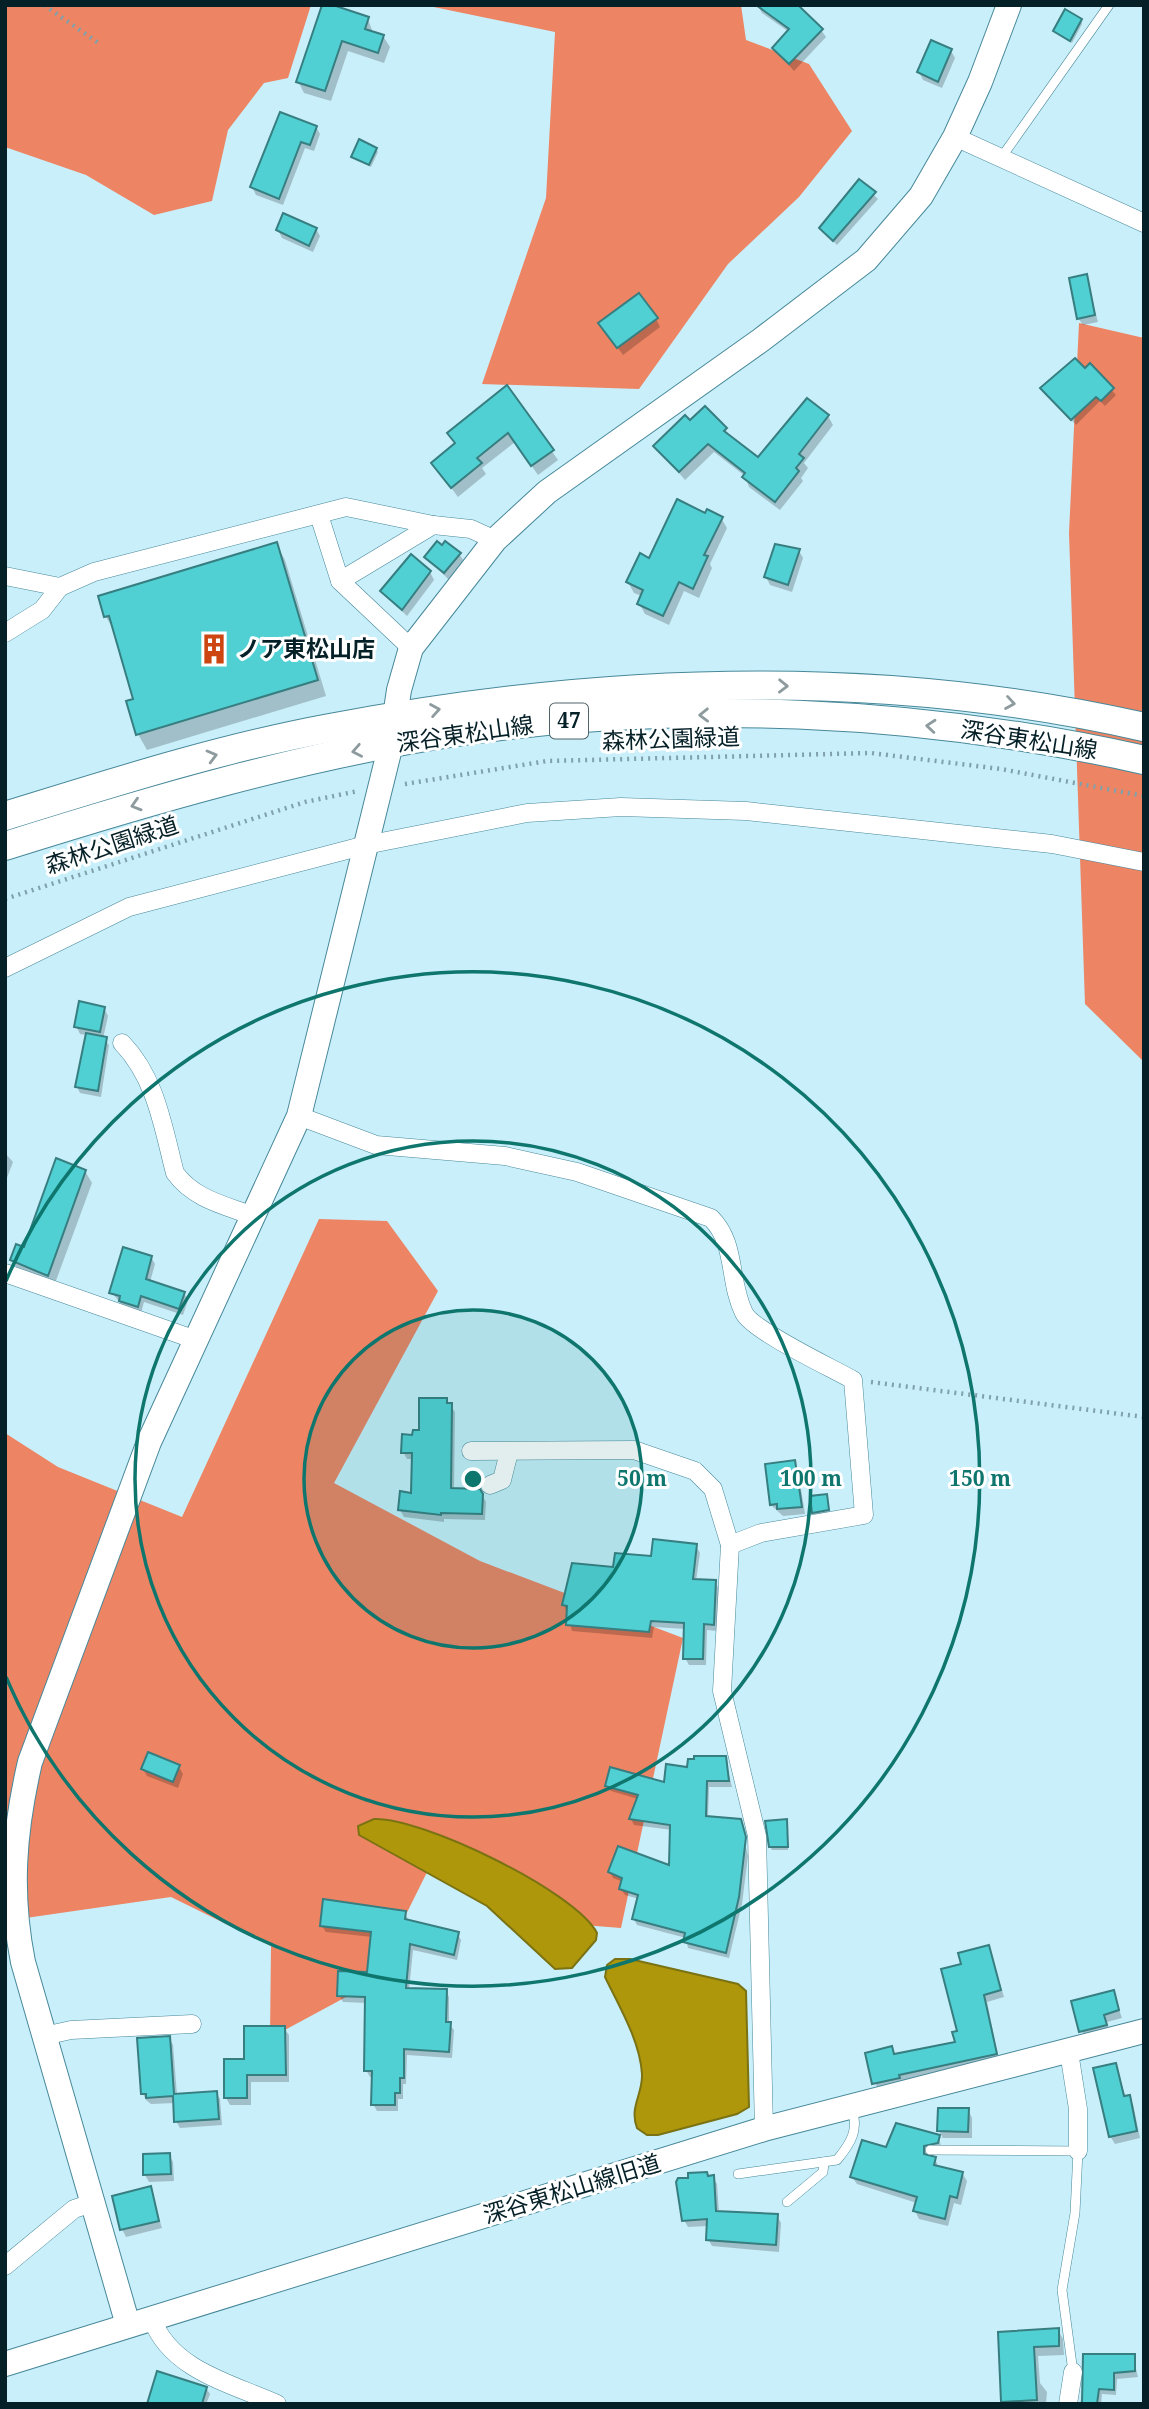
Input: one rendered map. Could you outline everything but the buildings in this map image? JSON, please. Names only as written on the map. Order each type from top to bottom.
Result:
[{"type":"main road","name":"深谷東松山線","points":[[5,846],[167,796],[281,766],[393,731],[447,708],[616,689],[716,684],[966,695],[1144,727]]},
{"type":"main road","name":"深谷東松山線","points":[[5,816],[216,754],[329,728],[393,731],[499,727],[615,718],[796,716],[961,728],[1144,760]]},
{"type":"street","points":[[128,2325],[44,2036],[14,1962],[11,1816],[149,1442],[299,1116],[381,787],[399,690],[411,648],[495,540],[547,492],[761,340],[866,260],[920,196],[955,137],[980,82],[1009,5]]},
{"type":"street","points":[[955,137],[1144,223]]},
{"type":"street","points":[[5,633],[42,610],[60,587],[94,572],[346,507],[432,525],[471,529],[495,540]]},
{"type":"street","points":[[319,515],[340,581],[411,648]]},
{"type":"street","points":[[340,581],[432,525]]},
{"type":"street","points":[[5,576],[60,587]]},
{"type":"street","points":[[5,968],[129,906],[366,845],[527,813],[621,807],[746,811],[1052,844],[1144,862]]},
{"type":"street","points":[[122,1043],[140,1062],[148,1080],[175,1173],[184,1185],[194,1194],[253,1216]]},
{"type":"street","points":[[299,1116],[376,1145],[505,1156],[577,1172],[711,1218],[725,1231],[744,1314],[766,1332],[853,1380],[864,1515],[761,1533],[730,1545]]},
{"type":"street","points":[[5,1273],[196,1340]]},
{"type":"street","points":[[471,1451],[618,1448],[695,1471],[713,1489],[730,1545],[722,1691],[757,1836],[764,2129]]},
{"type":"street","points":[[490,1485],[502,1480],[509,1451]]},
{"type":"street","points":[[44,2036],[71,2030],[192,2024]]},
{"type":"street","name":"深谷東松山線旧道","points":[[5,2364],[764,2129],[1144,2031]]},
{"type":"street","points":[[1069,2052],[1078,2109],[1078,2151]]},
{"type":"street","points":[[5,2266],[74,2209],[92,2203]]},
{"type":"street","points":[[152,2319],[159,2339],[182,2362],[277,2404]]},
{"type":"street","points":[[1068,2404],[1073,2372]]},
{"type":"lane","points":[[1001,158],[1109,5]]},
{"type":"lane","points":[[738,2175],[837,2160],[849,2146],[857,2124],[851,2106]]},
{"type":"lane","points":[[930,2150],[1078,2151],[1075,2213],[1062,2290],[1073,2372]]},
{"type":"lane","points":[[787,2202],[823,2172],[824,2162]]},
{"type":"path","points":[[44,5],[100,44]]},
{"type":"path","name":"森林公園緑道","points":[[5,899],[305,802],[547,761],[871,753],[1001,769],[1144,796]]},
{"type":"path","points":[[853,1380],[1144,1417]]},
{"type":"shaded area","points":[[5,5],[311,5],[288,78],[264,83],[228,130],[212,201],[154,215],[86,175],[5,147]]},
{"type":"shaded area","points":[[424,5],[741,5],[746,40],[809,64],[852,131],[799,197],[728,264],[639,389],[482,384],[546,198],[555,32]]},
{"type":"shaded area","points":[[1079,323],[1144,338],[1144,1062],[1085,1004],[1069,533]]},
{"type":"shaded area","points":[[319,1219],[387,1221],[438,1291],[334,1483],[480,1561],[683,1638],[621,1928],[544,1922],[439,1848],[372,1983],[270,2038],[271,1946],[171,1897],[5,1921],[5,1433],[58,1467],[182,1517]]},
{"type":"shaded area","points":[[374,1819],[426,1830],[459,1843],[529,1878],[583,1916],[597,1933],[596,1940],[572,1968],[555,1969],[487,1906],[359,1835],[358,1826]]},
{"type":"shaded area","points":[[615,1959],[630,1959],[738,1984],[746,1991],[749,2107],[737,2114],[658,2135],[647,2135],[637,2128],[635,2107],[642,2081],[640,2062],[628,2024],[605,1977],[607,1965]]},
{"type":"place","name":"ノア東松山店","points":[[214,649]]}]
